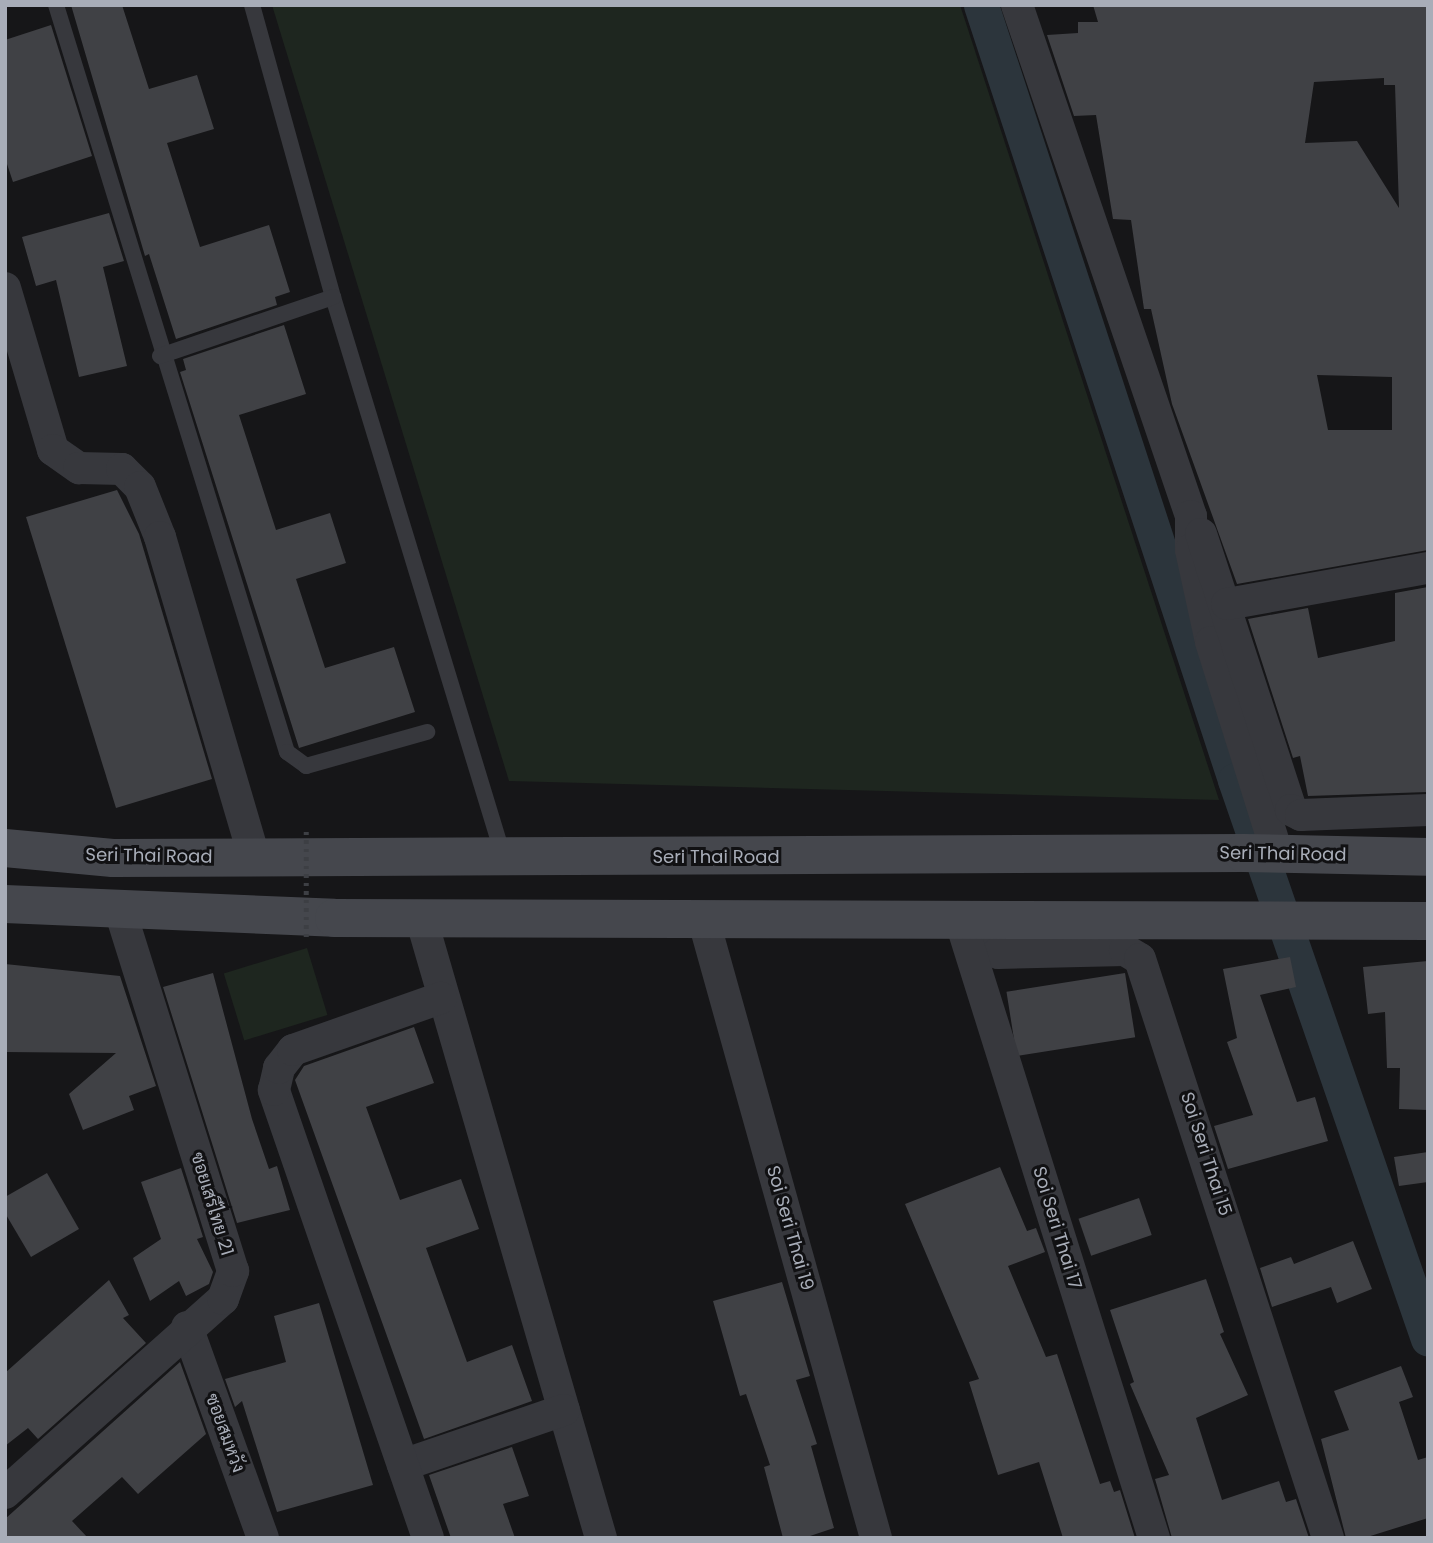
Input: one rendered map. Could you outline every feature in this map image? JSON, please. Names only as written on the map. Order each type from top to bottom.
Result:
[{"type":"main road","name":"Seri Thai Road","points":[[5,848],[113,858],[1260,853],[1428,857]]},
{"type":"main road","points":[[5,904],[120,911],[421,918],[1428,920]]},
{"type":"street","points":[[1017,5],[1191,516],[1227,604],[1247,685],[1291,810],[1301,815],[1428,810]]},
{"type":"street","points":[[5,288],[53,450],[79,468],[122,468],[140,487],[160,537],[254,857]]},
{"type":"street","points":[[1191,516],[1191,550],[1260,853]]},
{"type":"street","points":[[1227,604],[1428,568]]},
{"type":"street","name":"ซอยเสรีไทย 21","points":[[5,1493],[187,1327],[223,1299],[233,1271],[120,911]]},
{"type":"street","points":[[421,918],[441,998],[601,1538]]},
{"type":"street","name":"Soi Seri Thai 19","points":[[704,918],[876,1538]]},
{"type":"street","name":"Soi Seri Thai 17","points":[[959,918],[1154,1538]]},
{"type":"street","name":"Soi Seri Thai 15","points":[[959,918],[998,953],[1125,950],[1140,959],[1328,1538]]},
{"type":"street","points":[[428,1538],[274,1090],[279,1068],[293,1050],[441,998]]},
{"type":"street","name":"ซอยสมหวัง","points":[[187,1327],[263,1538]]},
{"type":"street","points":[[403,1465],[564,1410]]},
{"type":"lane","points":[[56,5],[160,356],[287,752],[306,766],[427,733]]},
{"type":"lane","points":[[252,5],[333,297],[503,858]]},
{"type":"lane","points":[[160,356],[333,297]]},
{"type":"path","points":[[306,830],[306,937]]},
{"type":"shaded area","points":[[272,5],[960,5],[1219,800],[509,781]]},
{"type":"shaded area","points":[[307,948],[327,1015],[244,1040],[224,973]]},
{"type":"building","points":[[71,5],[122,5],[149,89],[197,75],[214,129],[167,143],[200,247],[269,225],[290,292],[275,297],[277,305],[176,339],[149,254],[145,256]]},
{"type":"building","points":[[1093,5],[1428,5],[1428,550],[1237,584],[1172,404],[1151,309],[1144,309],[1131,220],[1113,219],[1096,115],[1074,116],[1047,35],[1078,33],[1078,22],[1098,22]],"holes":[[[1384,78],[1384,85],[1395,85],[1399,208],[1357,141],[1305,143],[1314,82]],[[1317,375],[1392,377],[1392,430],[1328,430]]]},
{"type":"building","points":[[51,25],[92,156],[13,182],[5,158],[5,40]]},
{"type":"building","points":[[109,213],[124,261],[103,267],[127,366],[79,377],[56,280],[36,286],[22,237]]},
{"type":"building","points":[[284,325],[306,394],[239,415],[276,530],[330,513],[346,563],[296,579],[325,668],[394,647],[415,712],[299,748],[180,372],[186,370],[183,359]]},
{"type":"building","points":[[117,490],[139,534],[212,779],[116,808],[26,517]]},
{"type":"building","points":[[1428,587],[1428,792],[1308,796],[1300,756],[1293,758],[1248,619],[1308,608],[1318,658],[1395,641],[1395,593]]},
{"type":"building","points":[[1290,957],[1296,987],[1260,995],[1297,1102],[1315,1097],[1328,1141],[1228,1169],[1214,1126],[1253,1115],[1227,1042],[1237,1038],[1223,969]]},
{"type":"building","points":[[1428,961],[1428,1110],[1399,1109],[1400,1068],[1387,1068],[1385,1012],[1368,1014],[1363,967]]},
{"type":"building","points":[[5,964],[120,976],[156,1086],[129,1096],[134,1110],[83,1130],[69,1094],[116,1053],[5,1052]]},
{"type":"building","points":[[213,973],[252,1119],[269,1169],[277,1166],[290,1210],[237,1223],[163,987]]},
{"type":"building","points":[[1125,973],[1135,1037],[1017,1056],[1006,992]]},
{"type":"building","points":[[414,1027],[434,1083],[366,1107],[400,1200],[461,1179],[479,1229],[426,1248],[467,1362],[512,1345],[532,1401],[424,1439],[295,1080],[304,1066]]},
{"type":"building","points":[[1428,1152],[1428,1182],[1399,1186],[1394,1157]]},
{"type":"building","points":[[1000,1167],[1027,1231],[1036,1228],[1045,1252],[1008,1266],[1046,1357],[1057,1354],[1100,1484],[1110,1481],[1114,1492],[1120,1490],[1135,1538],[1063,1538],[1039,1462],[998,1475],[969,1382],[979,1379],[905,1204]]},
{"type":"building","points":[[181,1168],[203,1237],[197,1239],[213,1272],[209,1284],[186,1296],[179,1281],[150,1301],[133,1258],[161,1239],[141,1182]]},
{"type":"building","points":[[47,1173],[79,1229],[31,1257],[5,1213],[5,1197]]},
{"type":"building","points":[[1139,1198],[1152,1235],[1091,1256],[1078,1219]]},
{"type":"building","points":[[1353,1241],[1372,1289],[1337,1303],[1331,1287],[1272,1307],[1260,1268],[1291,1257],[1294,1264]]},
{"type":"building","points":[[1206,1279],[1224,1332],[1220,1334],[1248,1395],[1196,1418],[1222,1500],[1279,1481],[1286,1502],[1296,1499],[1309,1538],[1172,1538],[1155,1479],[1169,1475],[1130,1384],[1134,1382],[1110,1310]]},
{"type":"building","points":[[109,1280],[129,1315],[123,1318],[146,1343],[38,1439],[28,1428],[5,1446],[5,1373]]},
{"type":"building","points":[[782,1282],[810,1376],[796,1380],[817,1444],[811,1446],[834,1528],[804,1538],[783,1538],[764,1467],[770,1465],[746,1394],[740,1396],[713,1301]]},
{"type":"building","points":[[319,1303],[373,1485],[277,1512],[242,1401],[235,1407],[225,1379],[286,1362],[274,1316]]},
{"type":"building","points":[[180,1362],[206,1434],[138,1494],[122,1477],[72,1521],[88,1538],[5,1538],[5,1519]]},
{"type":"building","points":[[1401,1366],[1413,1397],[1399,1402],[1418,1460],[1428,1457],[1428,1518],[1364,1538],[1346,1538],[1321,1439],[1349,1430],[1334,1391]]},
{"type":"building","points":[[512,1447],[529,1496],[503,1504],[515,1538],[451,1538],[429,1475]]},
{"type":"waterway","points":[[981,5],[1235,780],[1428,1339]]}]
